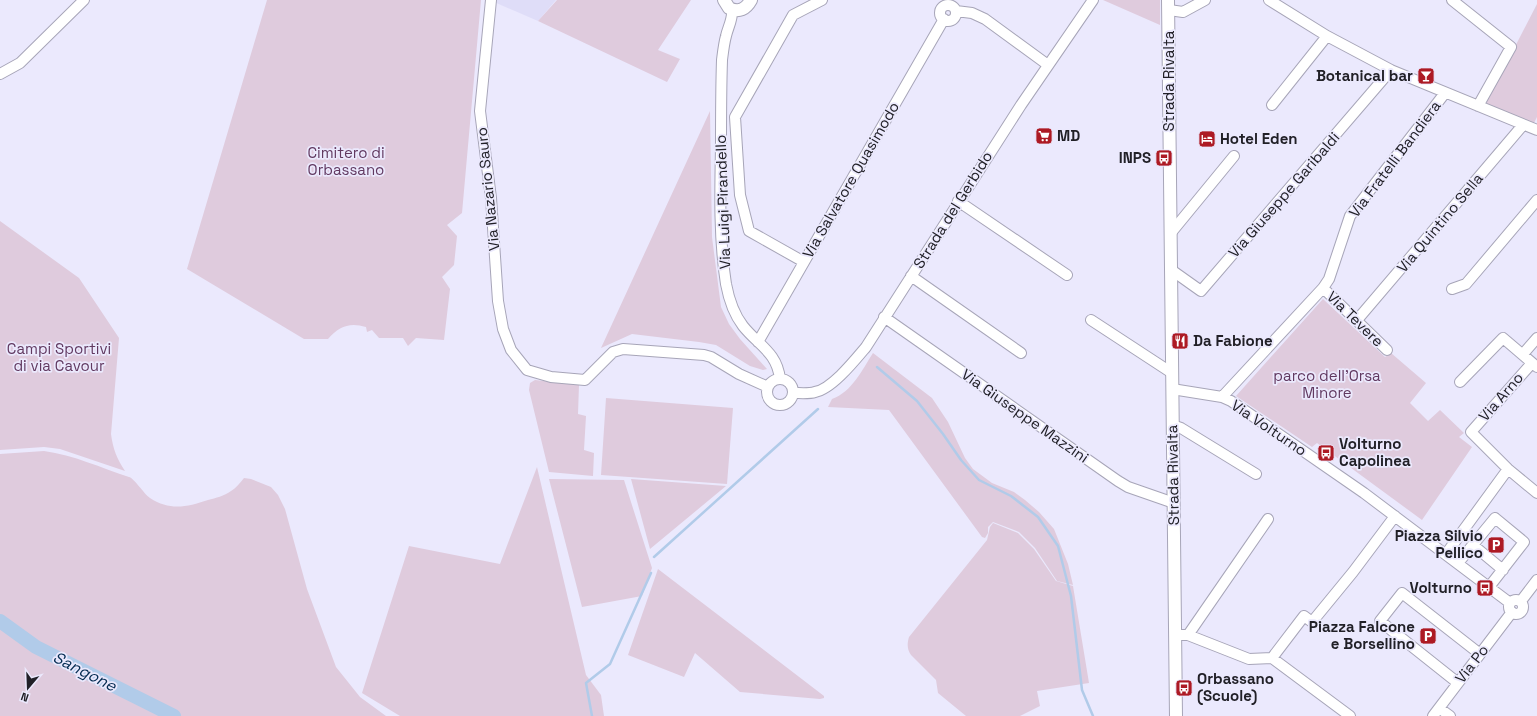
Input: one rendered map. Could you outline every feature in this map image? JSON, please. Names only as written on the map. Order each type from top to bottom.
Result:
[{"type":"street","points":[[0,74],[20,63],[84,0]]},
{"type":"street","name":"Via Nazario Sauro","points":[[491,0],[480,111],[492,198],[498,301],[503,329],[511,350],[527,370],[551,377],[585,380],[612,352],[623,349],[633,349],[712,357],[726,368],[768,386]]},
{"type":"street","points":[[728,5],[739,11],[745,8],[751,0],[755,0]]},
{"type":"street","points":[[804,262],[749,231],[740,195],[735,121],[793,15],[822,0]]},
{"type":"street","name":"Strada del Gerbido","points":[[793,393],[815,392],[830,384],[866,347],[958,201],[1093,0]]},
{"type":"street","points":[[1168,5],[1183,12],[1205,0]]},
{"type":"street","points":[[1269,0],[1327,36],[1391,70],[1537,130]]},
{"type":"street","points":[[1452,0],[1511,47],[1478,106]]},
{"type":"street","name":"Via Luigi Pirandello","points":[[728,5],[733,16],[726,36],[722,59],[721,231],[730,302],[735,315],[742,326],[773,357],[779,368],[780,379]]},
{"type":"street","points":[[949,5],[985,19],[1048,65]]},
{"type":"street","name":"Via Salvatore Quasimodo","points":[[758,342],[944,19],[951,20],[955,16],[949,5]]},
{"type":"street","name":"Strada Rivalta","points":[[1168,5],[1176,716]]},
{"type":"street","points":[[1272,105],[1327,36]]},
{"type":"street","name":"Via Giuseppe Garibaldi","points":[[1170,269],[1202,291],[1391,70]]},
{"type":"street","name":"Via Fratelli Bandiera","points":[[1222,397],[1323,288],[1329,279],[1350,216],[1445,93]]},
{"type":"street","name":"Via Quintino Sella","points":[[1357,320],[1523,125]]},
{"type":"street","points":[[1170,234],[1234,156]]},
{"type":"street","points":[[1452,289],[1466,284],[1537,200]]},
{"type":"street","points":[[958,201],[1067,275]]},
{"type":"street","points":[[912,276],[1021,353]]},
{"type":"street","name":"Via Tevere","points":[[1323,288],[1387,350]]},
{"type":"street","name":"Via Giuseppe Mazzini","points":[[884,317],[1118,481],[1128,487],[1174,503]]},
{"type":"street","points":[[1091,320],[1172,373]]},
{"type":"street","points":[[1460,382],[1503,338],[1534,365]]},
{"type":"street","points":[[1523,354],[1537,338]]},
{"type":"street","name":"Via Arno","points":[[1508,469],[1471,432],[1534,365]]},
{"type":"street","points":[[780,379],[790,383],[793,393],[788,403],[777,405],[768,398],[768,386],[773,381],[780,379]]},
{"type":"street","name":"Via Volturno","points":[[1172,389],[1222,397],[1231,401],[1395,516],[1489,587],[1511,608]]},
{"type":"street","points":[[1172,425],[1181,428],[1256,474]]},
{"type":"street","points":[[1446,554],[1508,469],[1537,493]]},
{"type":"street","points":[[1272,658],[1304,616],[1312,622],[1395,516]]},
{"type":"street","points":[[1458,563],[1495,518],[1524,542],[1489,587]]},
{"type":"street","points":[[1188,635],[1268,519]]},
{"type":"street","points":[[1473,545],[1503,570]]},
{"type":"street","points":[[1511,608],[1515,600],[1521,601],[1537,580]]},
{"type":"street","points":[[1458,683],[1380,621],[1402,592],[1480,654]]},
{"type":"street","name":"Via Po","points":[[1436,712],[1480,654],[1511,608]]},
{"type":"street","points":[[1175,634],[1188,635],[1249,659],[1272,658],[1350,716]]},
{"type":"street","points":[[1436,712],[1450,716]]},
{"type":"shaded area","points":[[494,0],[556,0],[538,21],[494,2]]},
{"type":"green space","name":"Cimitero di Orbassano","points":[[267,0],[481,0],[462,213],[447,225],[457,236],[454,265],[442,277],[450,289],[444,340],[416,338],[408,346],[403,338],[379,338],[372,330],[367,332],[366,327],[355,325],[341,328],[328,339],[304,339],[187,269]]},
{"type":"green space","points":[[557,0],[691,0],[658,50],[680,59],[667,82],[538,21]]},
{"type":"green space","points":[[1103,0],[1160,0],[1160,25]]},
{"type":"green space","points":[[1537,4],[1537,117],[1533,125],[1485,105]]},
{"type":"green space","points":[[710,111],[712,237],[721,307],[729,324],[740,339],[767,369],[763,370],[750,366],[716,345],[699,342],[632,334],[601,348]]},
{"type":"green space","name":"Campi Sportivi di via Cavour","points":[[0,221],[79,278],[119,338],[111,434],[116,454],[125,471],[60,449],[44,447],[0,450]]},
{"type":"green space","name":"parco dell'Orsa Minore","points":[[1323,299],[1385,357],[1391,353],[1426,383],[1410,403],[1428,421],[1440,410],[1464,433],[1459,437],[1472,447],[1422,520],[1317,443],[1312,447],[1236,396]]},
{"type":"green space","points":[[873,353],[932,398],[948,422],[965,458],[973,469],[992,483],[1014,492],[1025,500],[1039,512],[1054,529],[1068,564],[1073,585],[1057,581],[1035,548],[1019,532],[993,522],[988,527],[988,533],[985,538],[982,537],[889,410],[828,407],[832,399],[839,396],[856,380]]},
{"type":"green space","points":[[535,380],[579,385],[578,414],[586,416],[584,450],[594,453],[593,476],[549,472],[529,390],[530,383]]},
{"type":"green space","points":[[606,398],[733,408],[727,484],[601,475]]},
{"type":"green space","points":[[44,451],[77,459],[129,477],[134,480],[150,498],[165,505],[186,506],[223,496],[235,488],[244,478],[251,479],[271,487],[278,495],[285,509],[307,589],[336,667],[360,697],[386,716],[0,716],[0,454]]},
{"type":"green space","points":[[537,467],[586,675],[601,695],[604,716],[400,716],[362,693],[409,546],[500,564]]},
{"type":"green space","points":[[549,479],[624,480],[652,568],[642,596],[582,607]]},
{"type":"green space","points":[[631,479],[726,486],[650,549]]},
{"type":"green space","points":[[993,523],[1018,533],[1034,549],[1056,581],[1073,586],[1089,683],[1037,691],[1040,706],[1020,716],[966,716],[938,693],[936,680],[911,655],[908,649],[908,642],[909,637],[987,540],[990,527]]},
{"type":"green space","points":[[658,569],[824,696],[824,698],[820,699],[740,692],[695,653],[684,677],[628,655]]},
{"type":"waterway","points":[[877,367],[917,401],[961,460],[979,480],[1011,496],[1038,517],[1058,546],[1071,596],[1082,690],[1093,716]]},
{"type":"waterway","points":[[654,557],[818,409]]},
{"type":"waterway","points":[[592,716],[586,683],[610,664],[651,573]]},
{"type":"waterway","name":"Sangone","points":[[0,621],[36,647],[174,716]]},
{"type":"place","name":"Botanical bar","points":[[1426,76]]},
{"type":"place","name":"MD","points":[[1044,136]]},
{"type":"place","name":"Hotel Eden","points":[[1207,139]]},
{"type":"place","name":"INPS","points":[[1164,158]]},
{"type":"place","name":"Da Fabione","points":[[1180,341]]},
{"type":"place","name":"Volturno Capolinea","points":[[1326,453]]},
{"type":"place","name":"Piazza Silvio Pellico","points":[[1496,545]]},
{"type":"place","name":"Volturno","points":[[1485,588]]},
{"type":"place","name":"Piazza Falcone e Borsellino","points":[[1428,636]]},
{"type":"place","name":"Orbassano (Scuole)","points":[[1184,688]]}]
